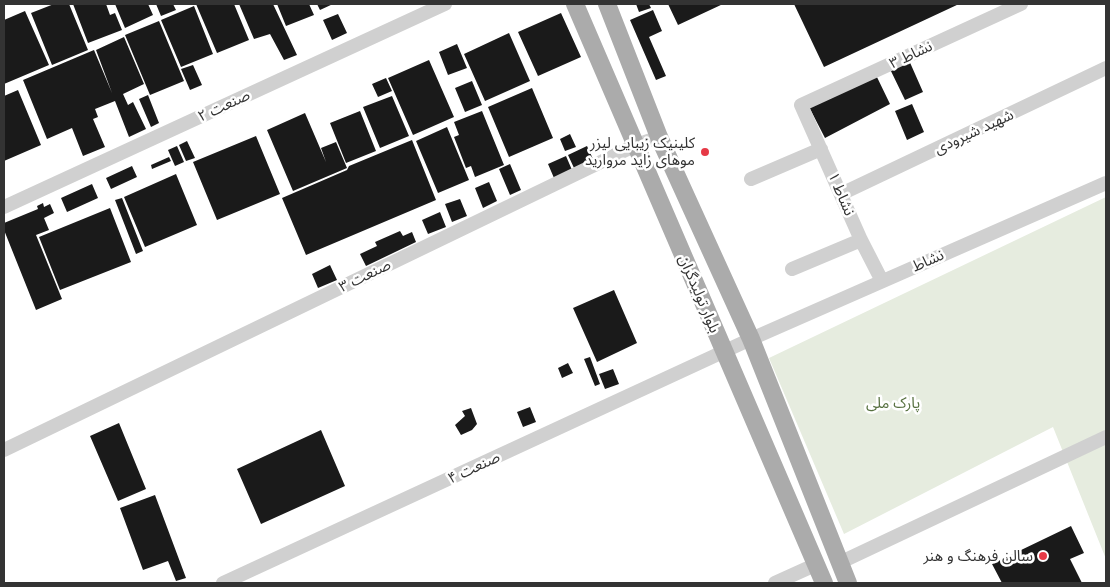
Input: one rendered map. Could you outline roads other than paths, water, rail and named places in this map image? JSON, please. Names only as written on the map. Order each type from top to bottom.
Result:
[{"type":"main road","name":"بلوار تولیدگران","points":[[575,4],[824,583]]},
{"type":"main road","name":"بلوار تولیدگران","points":[[607,4],[660,137],[751,339],[848,583]]},
{"type":"street","name":"صنعت ۲","points":[[4,207],[445,4]]},
{"type":"street","name":"نشاط ۳","points":[[801,105],[1021,4]]},
{"type":"street","name":"شهید شیرودی","points":[[841,194],[1106,68]]},
{"type":"street","name":"نشاط ۱","points":[[801,105],[860,240],[882,281]]},
{"type":"street","name":"صنعت ۳","points":[[4,450],[636,145],[660,137]]},
{"type":"street","points":[[751,179],[821,149]]},
{"type":"street","name":"نشاط","points":[[751,339],[1106,183]]},
{"type":"street","points":[[792,269],[860,240]]},
{"type":"street","name":"صنعت ۴","points":[[223,583],[751,339]]},
{"type":"street","points":[[839,563],[1106,436]]},
{"type":"street","points":[[775,583],[817,564]]},
{"type":"place","name":"کلینیک زیبایی لیزر موهای زاید مروارید","points":[[705,152]]},
{"type":"place","name":"سالن فرهنگ و هنر","points":[[1043,556]]},
{"type":"park label","name":"پارک ملی","points":[[893,403]]}]
